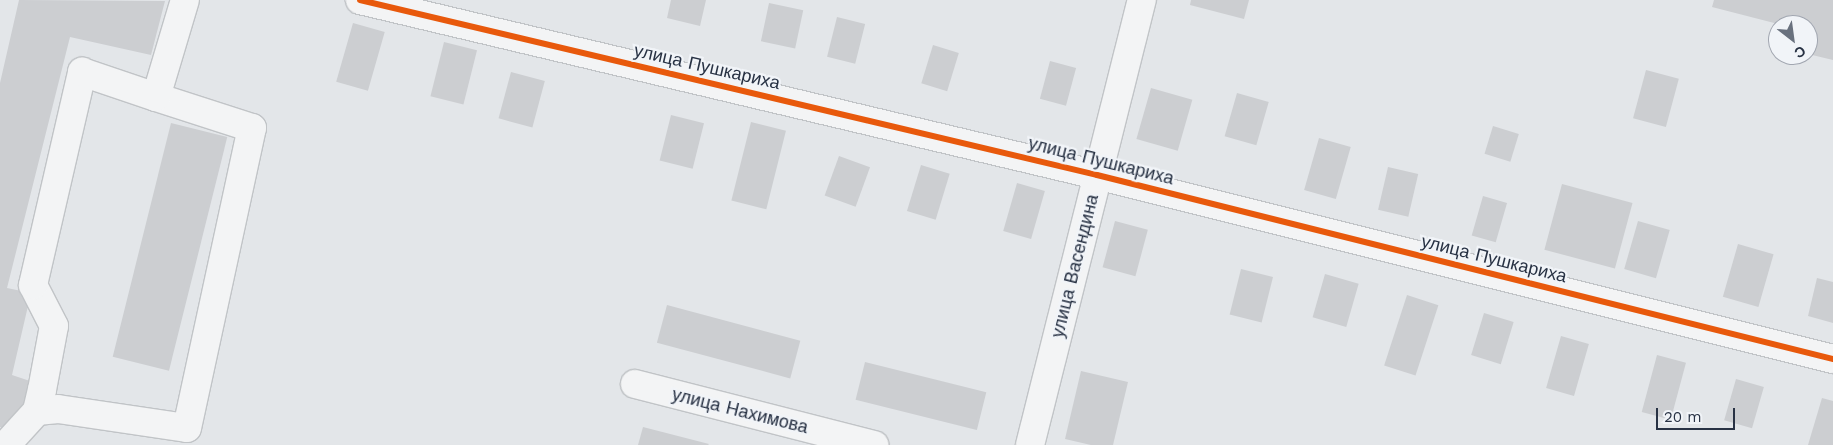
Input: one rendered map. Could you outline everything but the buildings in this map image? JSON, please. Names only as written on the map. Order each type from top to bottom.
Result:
[{"type":"street","points":[[156,97],[185,0]]},
{"type":"street","name":"улица Пушкариха","points":[[360,0],[1097,175],[1833,359]]},
{"type":"street","name":"улица Васендина","points":[[1030,445],[1142,0]]},
{"type":"street","points":[[6,445],[37,411],[54,326],[33,285],[82,72],[252,128],[187,428],[58,409],[37,411]]},
{"type":"street","name":"улица Нахимова","points":[[635,384],[874,445]]},
{"type":"cycle path","points":[[360,0],[1097,175],[1833,359]]}]
